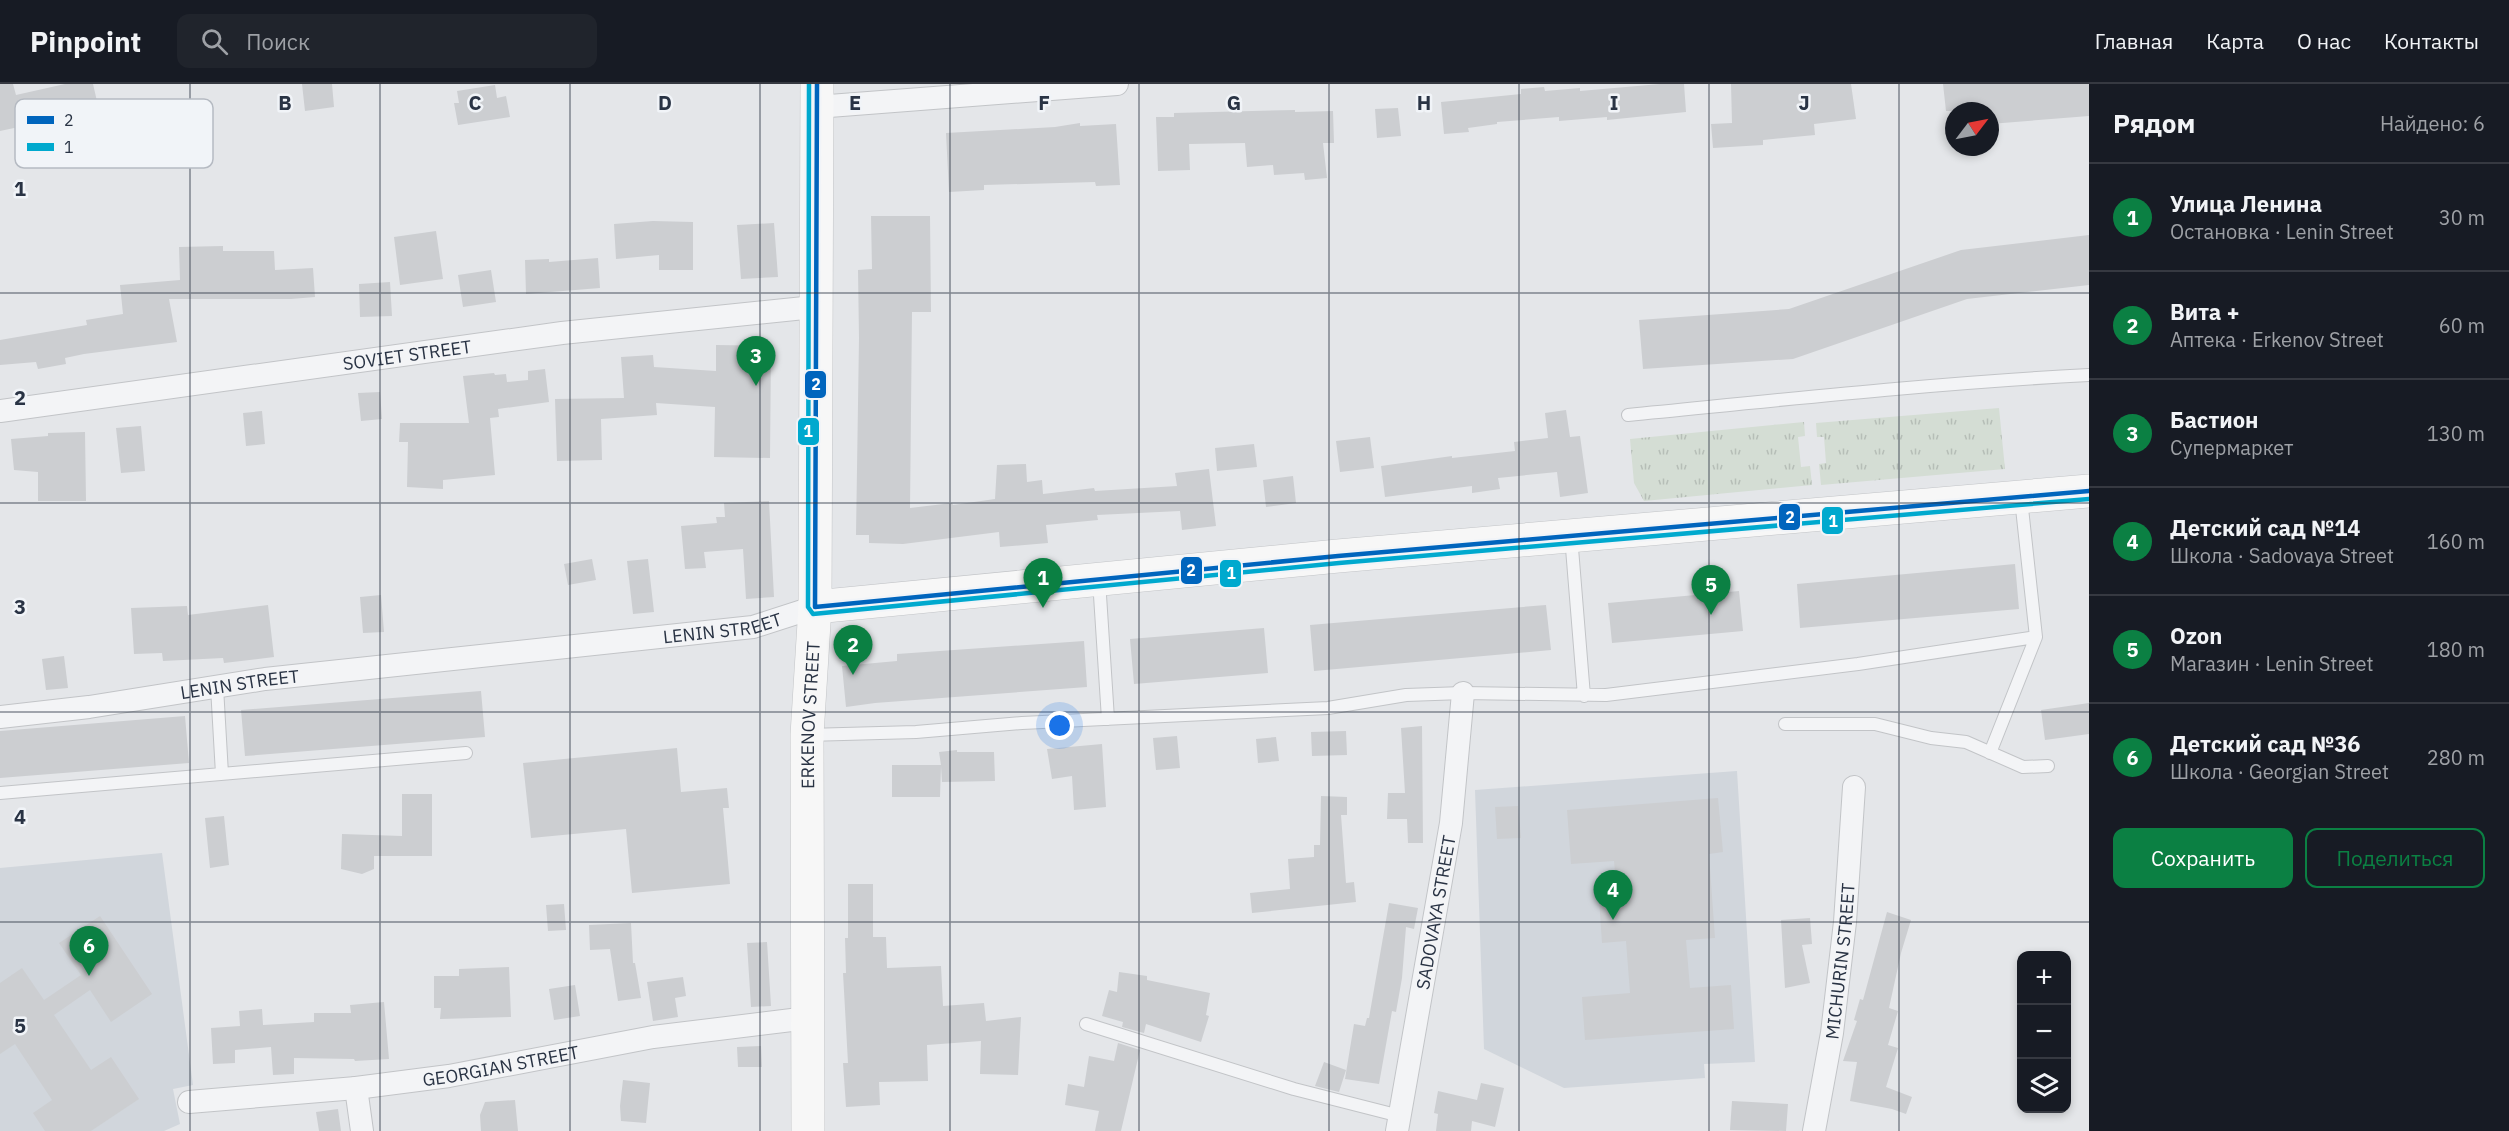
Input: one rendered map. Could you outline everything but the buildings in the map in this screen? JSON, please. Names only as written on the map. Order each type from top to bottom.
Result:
[{"type":"street","points":[[816,95],[1117,84]]},
{"type":"street","name":"ERKENOV STREET","points":[[808,1131],[807,735],[815,607],[816,95]]},
{"type":"street","name":"SOVIET STREET","points":[[0,411],[562,333],[814,307]]},
{"type":"street","name":"LENIN STREET","points":[[0,717],[89,707],[265,679],[753,627],[815,607],[1099,578],[2089,491]]},
{"type":"street","name":"SADOVAYA STREET","points":[[1399,1123],[1451,823],[1463,693]]},
{"type":"street","name":"MICHURIN STREET","points":[[1814,1131],[1832,1033],[1845,922],[1854,787]]},
{"type":"street","name":"GEORGIAN STREET","points":[[189,1102],[356,1088],[449,1076],[653,1037],[808,1018]]},
{"type":"street","points":[[356,1088],[362,1131]]},
{"type":"lane","points":[[1628,415],[1814,395],[2005,379],[2089,375]]},
{"type":"lane","points":[[1990,753],[2036,637],[2021,496]]},
{"type":"lane","points":[[1571,536],[1584,696]]},
{"type":"lane","points":[[1099,578],[1108,719]]},
{"type":"lane","points":[[807,735],[916,732],[1022,723],[1328,708],[1406,695],[1463,693],[1584,696],[1858,664],[2036,637]]},
{"type":"lane","points":[[217,687],[222,774]]},
{"type":"lane","points":[[1785,724],[1875,724],[1931,738],[1966,742],[2023,766],[2048,766]]},
{"type":"lane","points":[[0,793],[466,753]]},
{"type":"lane","points":[[1086,1024],[1399,1123]]},
{"type":"shaded area","points":[[1737,771],[1755,1062],[1704,1064],[1705,1078],[1564,1088],[1484,1049],[1475,790]]},
{"type":"shaded area","points":[[162,853],[193,1085],[173,1089],[180,1124],[164,1131],[0,1131],[0,868]]},
{"type":"green space","points":[[1999,408],[2005,469],[1821,485],[1819,464],[1826,463],[1824,437],[1817,437],[1816,423]]},
{"type":"green space","points":[[1804,422],[1805,436],[1798,437],[1801,467],[1810,466],[1812,485],[1644,501],[1634,483],[1630,439]]},
{"type":"transit line","name":"1","points":[[809,84],[808,607],[813,614],[1339,563],[2089,499]]},
{"type":"transit line","name":"2","points":[[817,84],[815,607],[1338,556],[2089,491]]},
{"type":"place","name":"Бастион","points":[[756,386]]},
{"type":"place","name":"Улица Ленина","points":[[1043,608]]},
{"type":"place","name":"Ozon","points":[[1711,615]]},
{"type":"place","name":"Вита +","points":[[853,675]]},
{"type":"place","name":"Детский сад №14","points":[[1613,920]]},
{"type":"place","name":"Детский сад №36","points":[[89,976]]}]
